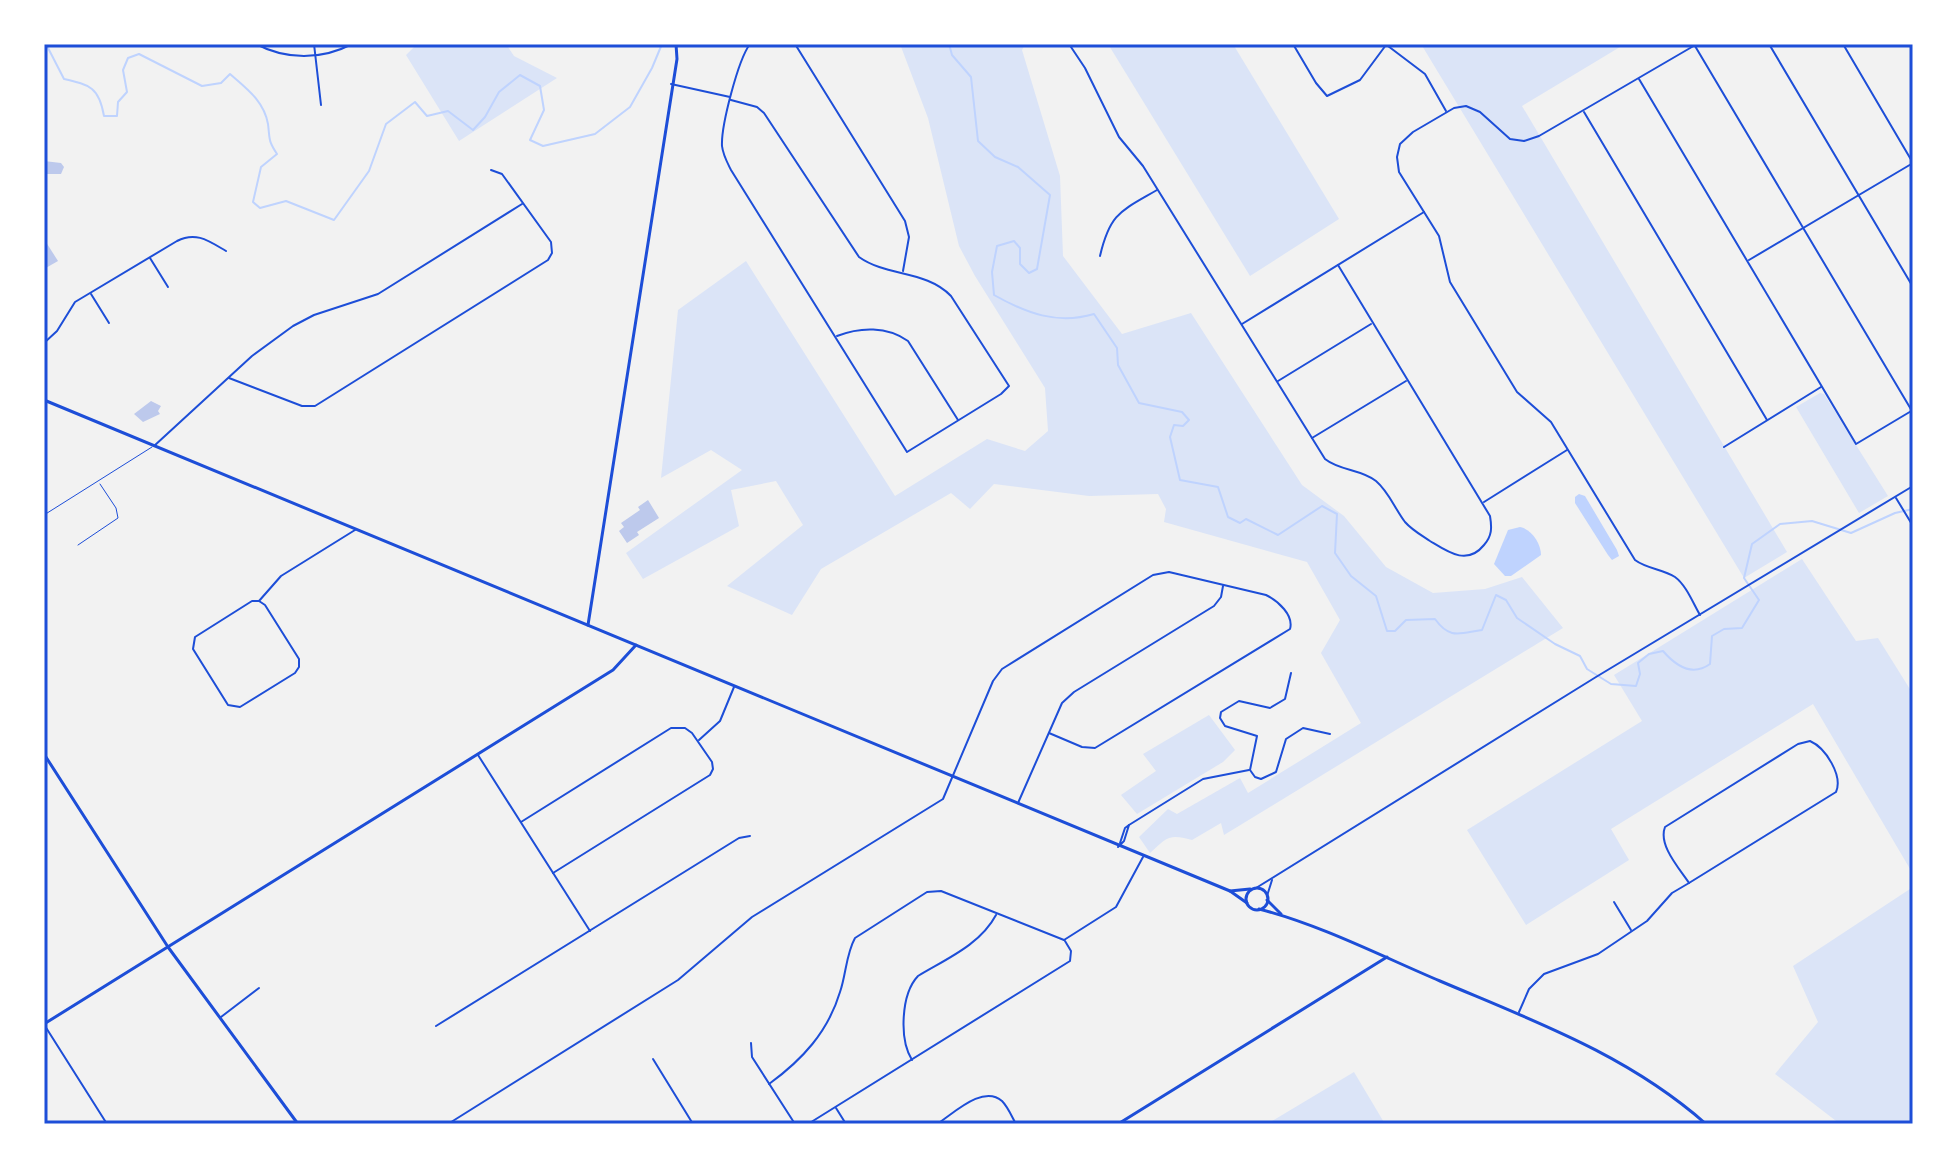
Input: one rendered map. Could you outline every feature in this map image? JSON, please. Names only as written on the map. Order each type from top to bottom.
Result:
[{"type":"main road","points":[[588,625],[677,59],[676,44]]},
{"type":"main road","points":[[45,401],[1230,891],[1251,908],[1285,916],[1519,1014],[1623,1063],[1706,1124]]},
{"type":"main road","points":[[44,1025],[613,670],[636,645]]},
{"type":"main road","points":[[44,754],[168,947],[298,1124]]},
{"type":"main road","points":[[1247,903],[1246,896],[1254,889]]},
{"type":"main road","points":[[1230,891],[1264,891],[1285,916]]},
{"type":"main road","points":[[1259,909],[1267,898]]},
{"type":"main road","points":[[1118,1124],[1387,957]]},
{"type":"street","points":[[256,44],[290,55],[315,56],[352,44]]},
{"type":"street","points":[[314,44],[321,105]]},
{"type":"street","points":[[671,84],[731,99],[757,107],[764,113],[859,257],[870,265],[903,272],[942,287],[951,296],[1009,386],[907,452],[738,182],[723,153],[722,137],[731,99],[741,58],[750,44]]},
{"type":"street","points":[[795,44],[905,221],[909,237],[903,272]]},
{"type":"street","points":[[1069,44],[1119,137],[1158,189],[1328,462],[1375,481],[1409,526],[1453,556],[1465,557],[1478,553],[1492,530],[1490,516],[1338,265]]},
{"type":"street","points":[[1293,44],[1327,96],[1333,96],[1360,80],[1385,44],[1425,74],[1447,112]]},
{"type":"street","points":[[1769,44],[1913,287]]},
{"type":"street","points":[[1748,261],[1913,163],[1843,44]]},
{"type":"street","points":[[1639,78],[1856,444],[1912,411],[1696,45],[1639,78],[1583,111],[1539,136],[1524,141],[1510,139],[1480,112],[1466,106],[1454,108],[1413,132],[1400,144],[1397,157],[1399,172],[1439,236],[1450,282],[1517,392],[1548,417],[1635,560],[1680,581],[1700,615]]},
{"type":"street","points":[[1583,111],[1767,420]]},
{"type":"street","points":[[229,378],[302,406],[318,404],[548,260],[552,245],[502,174],[491,170]]},
{"type":"street","points":[[1100,256],[1106,234],[1117,215],[1158,189]]},
{"type":"street","points":[[154,446],[265,345],[293,326],[314,315],[378,294],[523,203]]},
{"type":"street","points":[[1241,324],[1424,212]]},
{"type":"street","points":[[44,343],[57,331],[71,306],[177,241],[192,236],[202,238],[226,251]]},
{"type":"street","points":[[149,257],[168,287]]},
{"type":"street","points":[[91,293],[109,323]]},
{"type":"street","points":[[1277,382],[1373,323]]},
{"type":"street","points":[[836,337],[867,329],[900,334],[908,341],[958,420]]},
{"type":"street","points":[[1312,438],[1407,380]]},
{"type":"street","points":[[1724,447],[1822,386]]},
{"type":"street","points":[[1482,503],[1568,450]]},
{"type":"street","points":[[1254,889],[1596,677],[1913,486]]},
{"type":"street","points":[[1895,497],[1913,525]]},
{"type":"street","points":[[259,601],[265,605],[299,659],[299,667],[295,673],[234,708],[226,701],[193,649],[195,637],[252,601],[259,601],[281,576],[356,530]]},
{"type":"street","points":[[448,1124],[678,980],[752,917],[943,799],[993,681],[1002,669],[1153,575],[1169,572],[1275,599],[1292,624],[1290,629],[1095,748],[1082,747],[1049,733]]},
{"type":"street","points":[[1017,804],[1062,703],[1074,692],[1214,606],[1221,597],[1223,586]]},
{"type":"street","points":[[1291,673],[1285,699],[1270,708],[1239,701],[1221,712],[1220,718],[1225,726],[1257,736],[1250,770],[1261,779],[1276,772],[1286,739],[1303,728],[1330,734]]},
{"type":"street","points":[[698,741],[720,721],[734,686]]},
{"type":"street","points":[[521,822],[671,728],[685,728],[698,741],[713,765],[710,775],[553,873]]},
{"type":"street","points":[[1519,1014],[1529,989],[1544,974],[1556,967],[1589,959],[1652,917],[1672,893],[1689,883],[1836,792],[1838,777],[1818,745],[1806,741],[1798,744],[1665,827],[1662,834],[1664,842],[1689,883]]},
{"type":"street","points":[[478,754],[590,931]]},
{"type":"street","points":[[1119,845],[1124,841],[1129,825],[1203,779],[1250,770]]},
{"type":"street","points":[[436,1026],[739,838],[750,836]]},
{"type":"street","points":[[1064,940],[1116,907],[1143,857]]},
{"type":"street","points":[[1267,898],[1272,879]]},
{"type":"street","points":[[769,1084],[798,1061],[824,1029],[840,994],[851,947],[857,936],[932,891],[946,893],[1064,940],[1071,951],[1070,961],[808,1124]]},
{"type":"street","points":[[1614,902],[1632,931]]},
{"type":"street","points":[[912,1060],[905,1046],[903,1031],[912,983],[918,976],[974,941],[986,931],[996,914]]},
{"type":"street","points":[[220,1018],[259,988]]},
{"type":"street","points":[[44,1025],[107,1124]]},
{"type":"street","points":[[751,1043],[752,1057],[795,1124]]},
{"type":"street","points":[[653,1059],[693,1124]]},
{"type":"street","points":[[937,1124],[975,1100],[989,1096],[1002,1102],[1016,1124]]},
{"type":"street","points":[[835,1108],[846,1124]]},
{"type":"lane","points":[[44,515],[154,446]]},
{"type":"lane","points":[[78,545],[118,518],[116,508],[98,482]]},
{"type":"shaded area","points":[[417,44],[506,44],[514,56],[557,78],[459,141],[406,55]]},
{"type":"shaded area","points":[[900,44],[1025,44],[1022,50],[1060,176],[1063,256],[1122,334],[1191,313],[1302,485],[1344,516],[1386,567],[1433,593],[1485,589],[1522,577],[1563,628],[1224,835],[1221,823],[1192,840],[1168,838],[1150,853],[1139,837],[1168,809],[1177,814],[1240,778],[1248,793],[1361,723],[1321,653],[1340,620],[1307,562],[1164,522],[1166,509],[1158,494],[1089,496],[994,484],[970,509],[951,493],[821,569],[792,615],[727,586],[803,525],[776,481],[731,490],[739,526],[643,579],[626,553],[742,470],[711,450],[661,478],[678,310],[746,261],[895,496],[987,439],[1025,451],[1048,431],[1045,388],[959,246],[928,118]]},
{"type":"shaded area","points":[[1108,44],[1233,44],[1339,219],[1250,276]]},
{"type":"shaded area","points":[[1421,44],[1625,44],[1522,106],[1787,552],[1744,578]]},
{"type":"shaded area","points":[[1820,393],[1824,394],[1888,496],[1859,513],[1796,407]]},
{"type":"shaded area","points":[[1802,559],[1856,641],[1878,638],[1913,694],[1913,874],[1813,704],[1611,829],[1629,860],[1526,925],[1467,830],[1642,721],[1614,675]]},
{"type":"shaded area","points":[[1209,715],[1235,750],[1223,762],[1137,814],[1121,795],[1156,771],[1143,754]]},
{"type":"shaded area","points":[[1913,887],[1913,1124],[1840,1124],[1775,1074],[1818,1022],[1793,966]]},
{"type":"shaded area","points":[[1354,1072],[1385,1124],[1267,1124]]},
{"type":"water","points":[[1579,494],[1585,496],[1617,550],[1619,556],[1612,560],[1575,503],[1575,497]]},
{"type":"water","points":[[1520,527],[1535,537],[1541,555],[1511,576],[1505,576],[1494,564],[1508,530]]},
{"type":"building","points":[[44,161],[61,163],[64,167],[61,174],[44,174]]},
{"type":"building","points":[[44,239],[58,261],[44,269]]},
{"type":"building","points":[[151,401],[161,406],[160,414],[143,422],[134,414]]},
{"type":"building","points":[[648,500],[659,518],[637,532],[639,535],[627,543],[619,531],[624,527],[621,523],[640,510],[638,507]]},
{"type":"waterway","points":[[46,44],[64,79],[87,86],[96,93],[104,116],[117,116],[118,102],[127,92],[123,70],[128,58],[139,54],[202,86],[221,83],[230,74],[263,109],[271,143],[277,154],[261,167],[253,202],[260,208],[286,201],[334,220],[369,171],[386,124],[415,102],[427,116],[448,111],[473,130],[485,117],[499,92],[520,75],[540,86],[544,110],[530,140],[543,146],[595,134],[630,107],[662,44]]},
{"type":"waterway","points":[[949,44],[952,55],[971,77],[978,141],[995,157],[1018,167],[1050,195],[1037,269],[1029,273],[1020,264],[1020,248],[1014,241],[997,246],[992,272],[994,295],[1018,307],[1055,318],[1094,314],[1117,348],[1118,365],[1139,403],[1182,412],[1189,420],[1183,426],[1174,425],[1170,437],[1180,480],[1218,487],[1228,517],[1240,523],[1246,519],[1278,535],[1322,506],[1337,514],[1335,553],[1351,576],[1376,596],[1387,631],[1395,631],[1406,620],[1435,619],[1451,632],[1482,630],[1496,595],[1506,600],[1517,618],[1555,644],[1580,656],[1587,669],[1611,684],[1636,686],[1640,674],[1638,663],[1649,654],[1663,651],[1678,665],[1690,669],[1710,664],[1712,636],[1724,629],[1742,628],[1759,600],[1744,578],[1752,544],[1780,524],[1812,521],[1851,533],[1895,513],[1913,509]]}]
